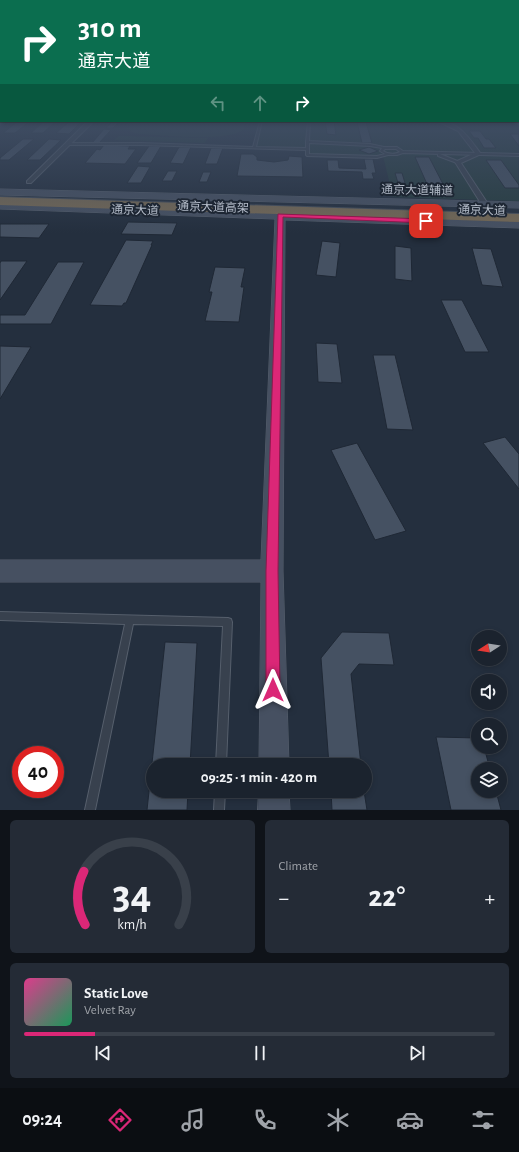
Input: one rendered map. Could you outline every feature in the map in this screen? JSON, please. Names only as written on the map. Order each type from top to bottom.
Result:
[{"type":"highway","name":"通京大道高架","points":[[0,196],[423,211]]},
{"type":"highway","name":"通京大道高架","points":[[0,201],[199,204]]},
{"type":"highway","points":[[315,201],[423,211]]},
{"type":"highway","points":[[318,217],[423,211]]},
{"type":"highway","name":"通京大道","points":[[423,211],[519,211]]},
{"type":"highway","name":"通京大道","points":[[423,211],[519,218]]},
{"type":"street","points":[[29,182],[53,158]]},
{"type":"street","points":[[468,158],[458,162],[484,204]]},
{"type":"street","name":"通京大道","points":[[0,192],[315,201]]},
{"type":"street","name":"通京大道辅道","points":[[315,201],[519,205]]},
{"type":"street","name":"通京大道","points":[[0,206],[318,217]]},
{"type":"street","points":[[274,758],[272,571],[280,215]]},
{"type":"street","points":[[318,217],[519,225]]},
{"type":"street","points":[[0,571],[272,571]]},
{"type":"street","points":[[274,798],[274,810]]},
{"type":"lane","points":[[447,158],[458,162]]},
{"type":"lane","points":[[0,616],[228,622],[221,758]]},
{"type":"lane","points":[[90,810],[130,619]]},
{"type":"lane","points":[[219,810],[220,798]]},
{"type":"green space","points":[[383,158],[518,158],[519,201],[393,197]]},
{"type":"building","points":[[0,158],[12,158],[9,160],[0,160]]},
{"type":"building","points":[[29,158],[42,158],[40,160],[27,160]]},
{"type":"building","points":[[89,158],[130,158],[125,164],[85,163]]},
{"type":"building","points":[[141,158],[154,158],[151,163],[137,163]]},
{"type":"building","points":[[173,158],[186,158],[183,164],[170,163]]},
{"type":"building","points":[[207,158],[219,158],[217,164],[205,164]]},
{"type":"building","points":[[240,158],[257,158],[257,160],[274,162],[288,160],[289,158],[302,158],[303,177],[237,176]]},
{"type":"building","points":[[415,158],[429,158],[443,184],[427,184]]},
{"type":"building","points":[[364,159],[373,159],[376,173],[372,173],[374,179],[363,179],[362,172],[328,171],[327,160],[338,160],[339,168],[366,169]]},
{"type":"building","points":[[486,160],[501,160],[519,185],[519,188],[505,188]]},
{"type":"building","points":[[138,166],[150,167],[141,183],[127,183]]},
{"type":"building","points":[[168,171],[177,171],[172,181],[162,181]]},
{"type":"building","points":[[203,172],[211,172],[207,182],[199,182]]},
{"type":"building","points":[[395,173],[402,173],[405,183],[398,183]]},
{"type":"building","points":[[128,222],[177,223],[172,235],[121,234]]},
{"type":"building","points":[[0,224],[49,224],[39,238],[0,237]]},
{"type":"building","points":[[126,240],[153,241],[126,303],[122,306],[90,305]]},
{"type":"building","points":[[322,241],[340,243],[336,277],[316,275]]},
{"type":"building","points":[[395,246],[411,248],[412,281],[395,279]]},
{"type":"building","points":[[472,248],[491,249],[503,287],[482,285]]},
{"type":"building","points":[[1,261],[27,261],[0,300],[0,263]]},
{"type":"building","points":[[58,262],[84,262],[51,324],[0,324],[0,315],[25,315]]},
{"type":"building","points":[[215,267],[245,268],[241,287],[244,287],[239,322],[205,321],[212,292],[209,292]]},
{"type":"building","points":[[441,300],[462,300],[489,352],[465,352]]},
{"type":"building","points":[[316,343],[337,344],[342,383],[318,382]]},
{"type":"building","points":[[0,346],[31,347],[0,399]]},
{"type":"building","points":[[373,355],[395,355],[413,430],[387,429]]},
{"type":"building","points":[[505,437],[519,454],[519,489],[483,443]]},
{"type":"building","points":[[357,443],[406,531],[375,540],[331,450]]},
{"type":"building","points":[[342,632],[389,633],[394,665],[359,664],[351,674],[360,758],[328,758],[321,658]]},
{"type":"building","points":[[165,642],[197,643],[190,758],[153,758]]},
{"type":"building","points":[[436,737],[471,738],[471,754],[486,754],[488,762],[471,762],[471,798],[498,798],[501,810],[451,810]]},
{"type":"building","points":[[148,798],[188,798],[187,810],[147,810]]},
{"type":"building","points":[[331,798],[365,798],[367,810],[332,810]]},
{"type":"route","points":[[273,690],[272,571],[280,215],[426,221]]}]
